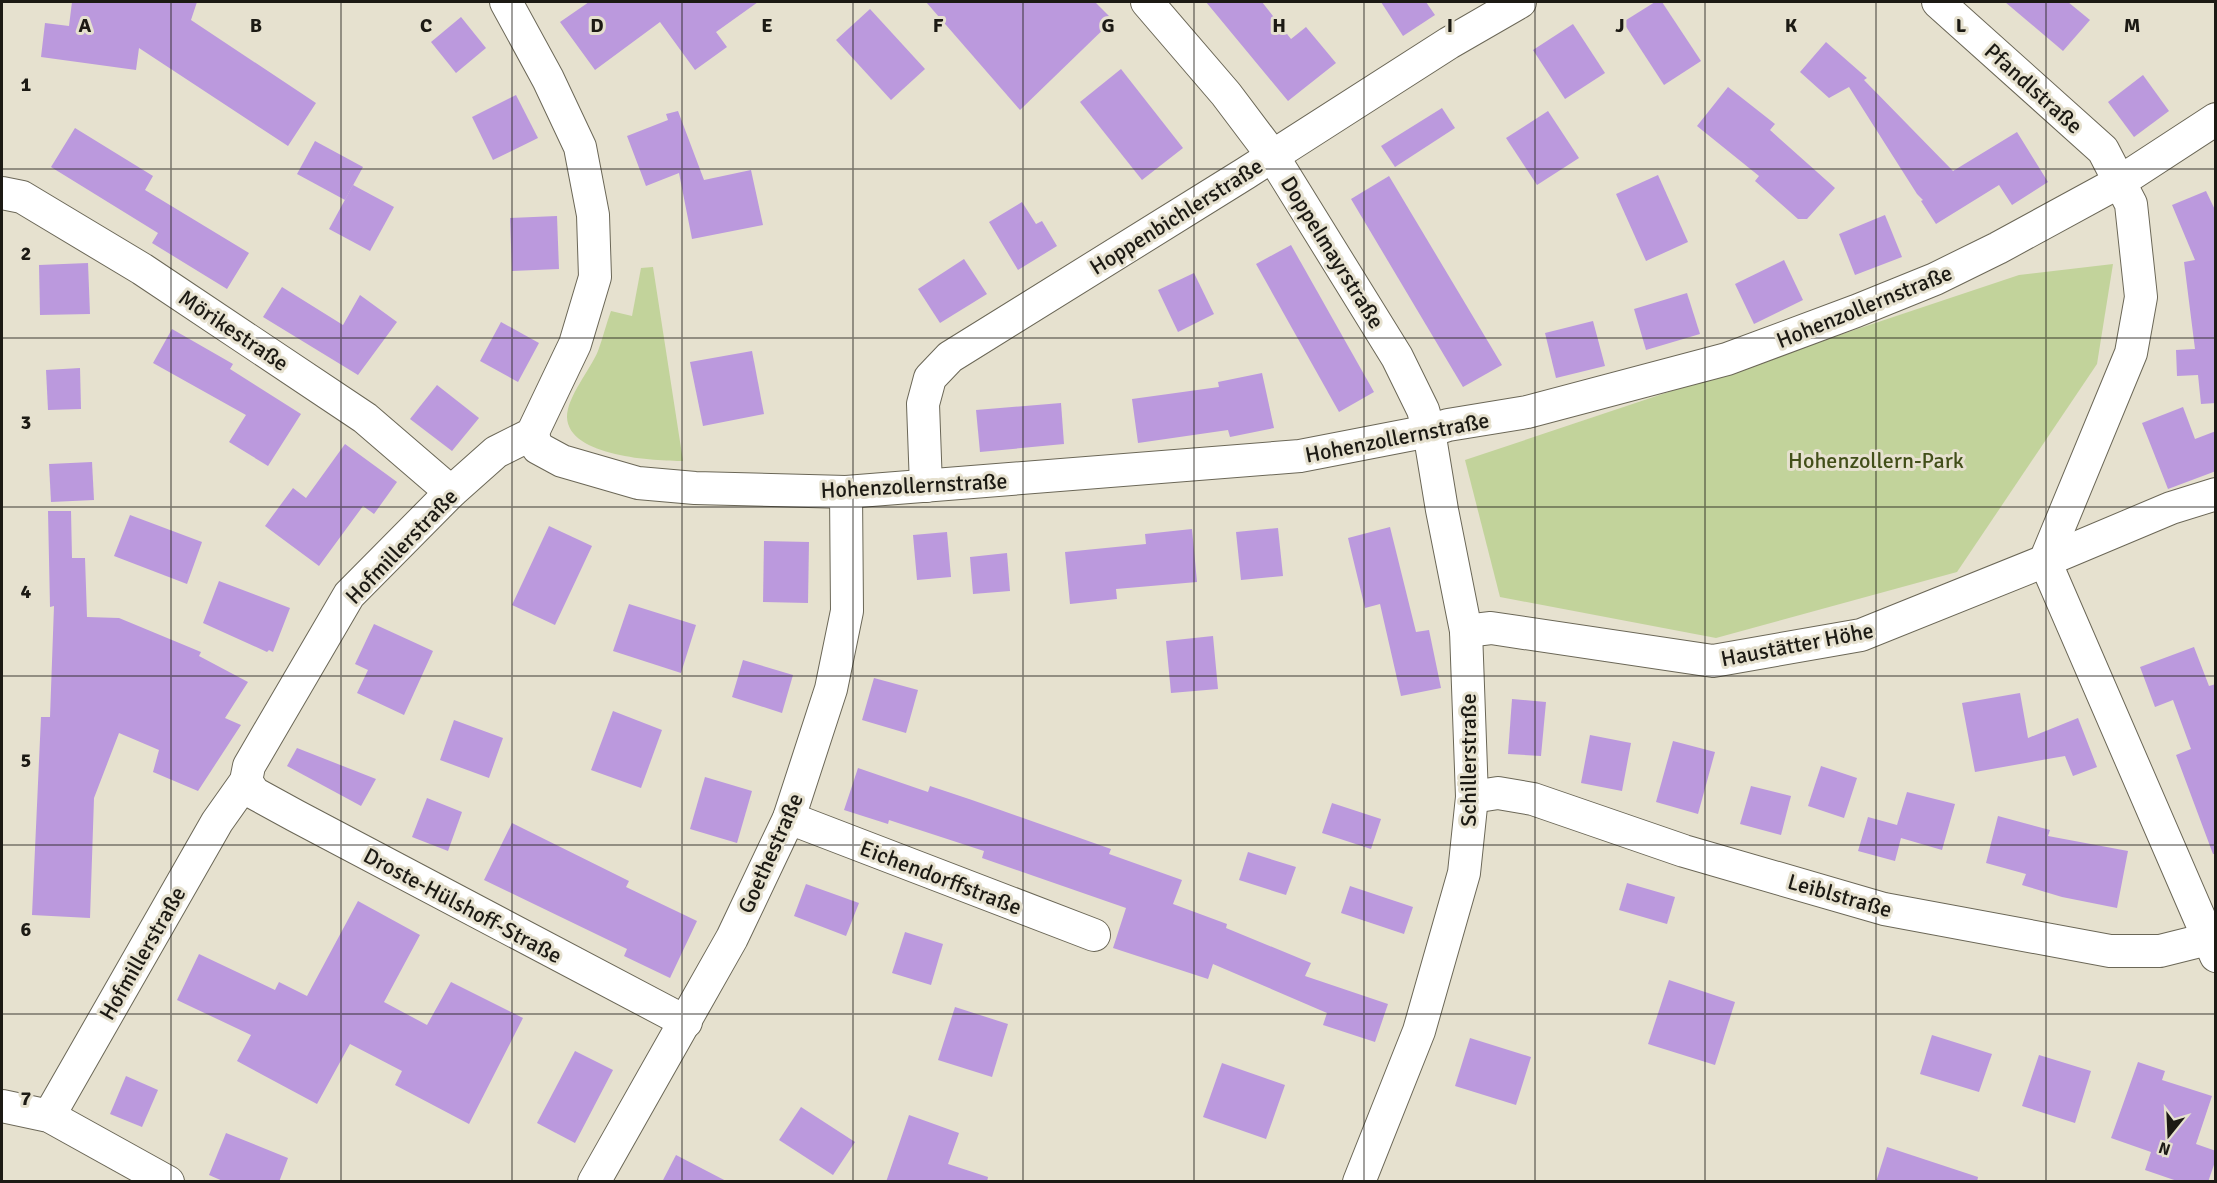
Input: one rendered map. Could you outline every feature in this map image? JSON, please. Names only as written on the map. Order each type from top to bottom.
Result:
[{"type":"street","points":[[506,2],[548,79],[580,147],[593,215],[595,277],[575,344],[532,434]]},
{"type":"street","name":"Doppelmayrstraße","points":[[1147,2],[1226,94],[1272,155],[1398,357],[1423,410],[1429,431]]},
{"type":"street","name":"Hoppenbichlerstraße","points":[[926,486],[923,404],[930,378],[950,357],[1449,43],[1520,2]]},
{"type":"street","name":"Pfandlstraße","points":[[1938,2],[2103,150],[2121,181]]},
{"type":"street","name":"Hohenzollernstraße","points":[[532,434],[537,448],[562,461],[638,483],[695,488],[846,492],[1300,456],[1429,431],[1448,425],[1527,412],[1727,359],[1782,340],[1935,279],[1998,248],[2121,181],[2216,119]]},
{"type":"street","points":[[2121,181],[2132,204],[2141,297],[2131,353],[2045,561],[2213,943]]},
{"type":"street","name":"Mörikestraße","points":[[2,194],[22,197],[151,275],[365,418],[451,492]]},
{"type":"street","name":"Schillerstraße","points":[[1359,1182],[1419,1031],[1464,873],[1472,797],[1466,631],[1429,431]]},
{"type":"street","name":"Hofmillerstraße","points":[[49,1116],[212,832],[246,781],[249,766],[350,595],[451,492],[496,452],[532,434]]},
{"type":"street","name":"Goethestraße","points":[[594,1182],[732,938],[789,818],[831,689],[847,611],[846,492]]},
{"type":"street","name":"Haustätter Höhe","points":[[1466,631],[1491,628],[1713,661],[1861,635],[2171,508],[2216,494]]},
{"type":"street","name":"Droste-Hülshoff-Straße","points":[[246,781],[254,793],[452,901],[686,1022]]},
{"type":"street","name":"Leiblstraße","points":[[1472,797],[1498,793],[1533,799],[1684,850],[1884,909],[2110,951],[2160,951],[2213,943]]},
{"type":"street","name":"Eichendorffstraße","points":[[789,818],[1094,934]]},
{"type":"street","points":[[2,1106],[49,1116],[168,1182]]},
{"type":"green space","name":"Hohenzollern-Park","points":[[2113,264],[2097,364],[1957,572],[1716,638],[1500,597],[1465,460],[2019,275]]},
{"type":"green space","points":[[653,267],[683,461],[635,458],[597,448],[582,441],[571,430],[567,417],[575,392],[598,351],[611,311],[632,316],[641,268]]},
{"type":"building","points":[[72,2],[197,2],[191,20],[316,103],[288,146],[139,48],[136,70],[41,57],[45,23],[69,26]]},
{"type":"building","points":[[589,2],[758,2],[716,32],[727,47],[695,70],[660,22],[595,70],[560,22]]},
{"type":"building","points":[[926,2],[1095,2],[1113,20],[1020,110]]},
{"type":"building","points":[[1206,2],[1262,2],[1291,39],[1306,27],[1336,63],[1288,101]]},
{"type":"building","points":[[1381,2],[1426,2],[1435,15],[1403,36]]},
{"type":"building","points":[[1655,2],[1662,2],[1701,61],[1664,85],[1623,22]]},
{"type":"building","points":[[2005,2],[2068,2],[2090,20],[2063,51]]},
{"type":"building","points":[[870,9],[925,69],[891,100],[836,40]]},
{"type":"building","points":[[461,17],[486,48],[456,73],[431,42]]},
{"type":"building","points":[[1573,24],[1605,73],[1565,99],[1533,50]]},
{"type":"building","points":[[1826,42],[1867,78],[1864,80],[1953,171],[2017,132],[2048,182],[2012,205],[1999,185],[1936,224],[1921,201],[1923,200],[1849,87],[1829,98],[1800,72]]},
{"type":"building","points":[[1121,69],[1183,148],[1142,180],[1080,102]]},
{"type":"building","points":[[2143,75],[2169,111],[2134,137],[2108,102]]},
{"type":"building","points":[[1728,87],[1775,124],[1770,130],[1835,188],[1807,219],[1798,219],[1755,181],[1759,176],[1697,126]]},
{"type":"building","points":[[516,95],[538,138],[493,160],[472,117]]},
{"type":"building","points":[[1442,108],[1455,128],[1395,167],[1381,146]]},
{"type":"building","points":[[678,111],[704,180],[751,170],[763,225],[692,239],[679,173],[646,186],[627,136],[668,120],[666,114]]},
{"type":"building","points":[[1548,111],[1579,158],[1537,185],[1506,138]]},
{"type":"building","points":[[75,128],[153,176],[145,190],[249,253],[227,289],[152,243],[158,233],[51,167]]},
{"type":"building","points":[[315,141],[363,167],[345,200],[297,174]]},
{"type":"building","points":[[1658,175],[1688,242],[1646,261],[1616,194]]},
{"type":"building","points":[[1389,176],[1502,365],[1463,387],[1351,199]]},
{"type":"building","points":[[353,185],[394,207],[370,251],[329,229]]},
{"type":"building","points":[[2206,191],[2216,212],[2216,403],[2201,404],[2198,375],[2177,376],[2176,350],[2195,349],[2184,262],[2195,260],[2172,205]]},
{"type":"building","points":[[1022,202],[1036,224],[1042,221],[1057,246],[1018,270],[989,222]]},
{"type":"building","points":[[1885,215],[1902,257],[1855,275],[1839,234]]},
{"type":"building","points":[[557,216],[559,269],[512,271],[510,218]]},
{"type":"building","points":[[1291,245],[1374,392],[1339,412],[1256,264]]},
{"type":"building","points":[[964,259],[987,294],[940,323],[918,289]]},
{"type":"building","points":[[1784,260],[1803,300],[1754,324],[1735,284]]},
{"type":"building","points":[[88,263],[90,314],[40,315],[39,265]]},
{"type":"building","points":[[1194,273],[1214,314],[1178,332],[1158,290]]},
{"type":"building","points":[[282,287],[343,325],[360,295],[397,322],[358,375],[263,317]]},
{"type":"building","points":[[1687,293],[1700,334],[1646,350],[1634,309]]},
{"type":"building","points":[[1593,321],[1605,366],[1556,378],[1545,333]]},
{"type":"building","points":[[501,322],[539,343],[518,382],[480,361]]},
{"type":"building","points":[[172,329],[233,364],[230,369],[301,414],[268,466],[229,442],[246,415],[153,363]]},
{"type":"building","points":[[752,351],[764,414],[703,426],[690,362]]},
{"type":"building","points":[[80,368],[81,409],[48,410],[46,370]]},
{"type":"building","points":[[1262,373],[1274,428],[1230,437],[1228,430],[1138,443],[1132,399],[1219,387],[1218,382]]},
{"type":"building","points":[[437,385],[479,418],[452,451],[410,419]]},
{"type":"building","points":[[1061,403],[1064,444],[980,452],[976,410]]},
{"type":"building","points":[[2183,407],[2195,439],[2216,431],[2216,471],[2168,489],[2142,423]]},
{"type":"building","points":[[345,444],[397,482],[374,514],[363,506],[319,566],[265,526],[293,488],[306,498]]},
{"type":"building","points":[[92,462],[94,500],[51,502],[49,464]]},
{"type":"building","points":[[48,511],[71,511],[72,558],[85,558],[87,617],[119,618],[201,652],[199,656],[248,682],[225,718],[241,725],[198,791],[153,772],[159,750],[119,733],[94,798],[90,918],[32,915],[41,717],[50,717],[54,606],[50,607]]},
{"type":"building","points":[[130,515],[202,542],[187,584],[114,556]]},
{"type":"building","points":[[549,526],[592,546],[555,625],[512,605]]},
{"type":"building","points":[[1390,527],[1416,632],[1429,630],[1441,688],[1401,696],[1380,604],[1365,608],[1348,538]]},
{"type":"building","points":[[1278,528],[1283,576],[1241,580],[1236,532]]},
{"type":"building","points":[[1192,529],[1197,582],[1116,589],[1117,599],[1070,604],[1065,552],[1146,544],[1145,534]]},
{"type":"building","points":[[947,532],[951,577],[917,580],[913,535]]},
{"type":"building","points":[[764,541],[809,542],[808,603],[763,602]]},
{"type":"building","points":[[1007,553],[1010,591],[973,594],[970,557]]},
{"type":"building","points":[[219,581],[290,608],[273,652],[269,650],[267,652],[203,623]]},
{"type":"building","points":[[629,604],[696,625],[681,673],[613,651]]},
{"type":"building","points":[[374,624],[433,651],[404,715],[357,693],[368,670],[355,664]]},
{"type":"building","points":[[1213,636],[1218,689],[1171,693],[1166,641]]},
{"type":"building","points":[[2194,647],[2209,686],[2216,684],[2216,854],[2213,854],[2176,755],[2191,749],[2173,700],[2155,707],[2140,667]]},
{"type":"building","points":[[743,660],[793,675],[782,713],[732,697]]},
{"type":"building","points":[[874,678],[918,690],[906,733],[862,720]]},
{"type":"building","points":[[2020,693],[2028,738],[2078,718],[2097,767],[2073,776],[2065,756],[1975,772],[1962,703]]},
{"type":"building","points":[[1512,699],[1546,702],[1541,756],[1508,754]]},
{"type":"building","points":[[613,711],[662,730],[641,788],[591,770]]},
{"type":"building","points":[[454,720],[503,738],[489,778],[440,760]]},
{"type":"building","points":[[1590,735],[1631,743],[1622,791],[1581,783]]},
{"type":"building","points":[[1673,741],[1715,752],[1698,814],[1656,802]]},
{"type":"building","points":[[297,748],[376,779],[361,806],[287,766]]},
{"type":"building","points":[[1821,766],[1857,778],[1844,818],[1808,806]]},
{"type":"building","points":[[858,768],[928,792],[930,786],[972,800],[1111,849],[1109,854],[1182,880],[1173,904],[1227,924],[1226,928],[1311,963],[1305,976],[1388,1004],[1375,1042],[1323,1025],[1327,1013],[1213,964],[1208,979],[1113,948],[1126,908],[982,858],[984,851],[889,820],[888,824],[844,810]]},
{"type":"building","points":[[705,777],[752,791],[737,843],[690,829]]},
{"type":"building","points":[[1751,786],[1791,796],[1781,835],[1740,824]]},
{"type":"building","points":[[1907,792],[1955,804],[1942,850],[1901,838],[1895,861],[1858,851],[1868,817],[1897,825]]},
{"type":"building","points":[[427,798],[462,812],[448,851],[412,837]]},
{"type":"building","points":[[1332,803],[1381,819],[1371,849],[1322,833]]},
{"type":"building","points":[[1998,816],[2050,830],[2048,836],[2128,851],[2117,908],[2062,897],[2022,885],[2026,874],[1986,863]]},
{"type":"building","points":[[512,823],[629,881],[626,887],[697,921],[670,978],[624,956],[627,949],[484,880]]},
{"type":"building","points":[[1248,852],[1296,867],[1286,895],[1239,880]]},
{"type":"building","points":[[1627,883],[1675,897],[1667,924],[1619,910]]},
{"type":"building","points":[[806,884],[859,903],[846,936],[794,916]]},
{"type":"building","points":[[1350,886],[1413,907],[1404,934],[1341,913]]},
{"type":"building","points":[[358,901],[420,935],[384,1002],[427,1025],[451,982],[523,1018],[469,1124],[395,1085],[402,1071],[350,1044],[317,1104],[237,1061],[251,1035],[177,1000],[199,954],[275,990],[279,982],[307,996]]},
{"type":"building","points":[[905,932],[943,944],[931,985],[892,973]]},
{"type":"building","points":[[1669,980],[1735,1002],[1715,1065],[1648,1044]]},
{"type":"building","points":[[955,1007],[1008,1024],[992,1077],[938,1060]]},
{"type":"building","points":[[1932,1035],[1992,1054],[1979,1092],[1920,1074]]},
{"type":"building","points":[[1470,1038],[1531,1057],[1516,1105],[1455,1086]]},
{"type":"building","points":[[575,1051],[613,1070],[575,1143],[537,1123]]},
{"type":"building","points":[[2039,1055],[2091,1071],[2075,1123],[2022,1106]]},
{"type":"building","points":[[2138,1062],[2165,1071],[2162,1080],[2212,1096],[2196,1144],[2216,1151],[2216,1159],[2208,1182],[2180,1182],[2145,1170],[2151,1152],[2111,1138]]},
{"type":"building","points":[[1222,1063],[1285,1085],[1266,1139],[1203,1117]]},
{"type":"building","points":[[126,1076],[158,1090],[142,1127],[110,1114]]},
{"type":"building","points":[[801,1107],[855,1142],[833,1175],[779,1140]]},
{"type":"building","points":[[909,1115],[959,1133],[948,1164],[988,1177],[987,1182],[886,1182]]},
{"type":"building","points":[[226,1133],[288,1158],[279,1182],[225,1182],[209,1175]]},
{"type":"building","points":[[1887,1147],[1978,1177],[1977,1182],[1876,1182]]},
{"type":"building","points":[[676,1155],[728,1182],[662,1182]]}]
